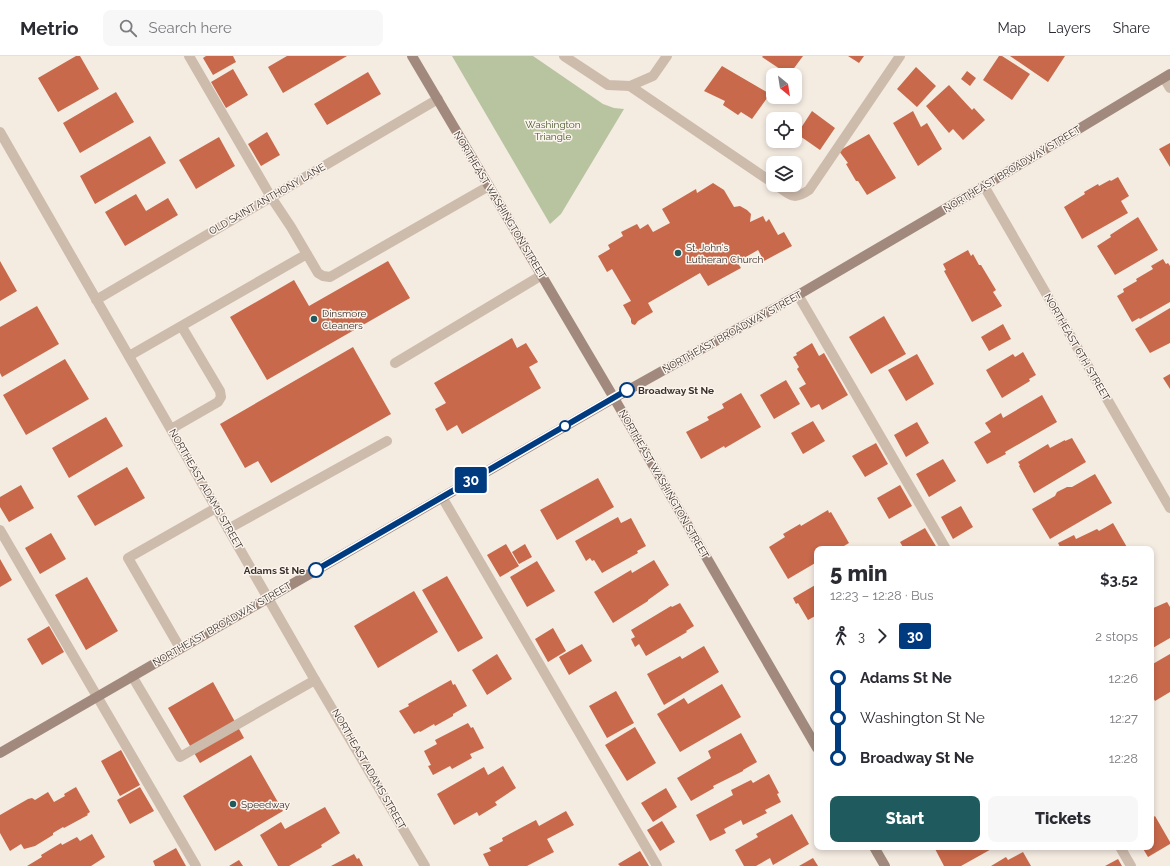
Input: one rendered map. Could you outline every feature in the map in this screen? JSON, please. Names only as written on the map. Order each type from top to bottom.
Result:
[{"type":"main road","name":"NORTHEAST WASHINGTON STREET","points":[[412,56],[614,398],[814,743]]},
{"type":"main road","name":"NORTHEAST BROADWAY STREET","points":[[0,753],[614,398],[798,295],[1167,76]]},
{"type":"main road","points":[[876,850],[885,866]]},
{"type":"street","points":[[189,56],[271,197],[318,273],[323,276],[330,277],[489,186]]},
{"type":"street","points":[[564,56],[608,85],[630,86],[653,76],[667,56]]},
{"type":"street","points":[[787,192],[793,196],[800,196],[809,190],[900,56]]},
{"type":"street","points":[[1167,76],[1170,88]]},
{"type":"street","points":[[630,86],[766,178]]},
{"type":"street","name":"OLD SAINT ANTHONY LANE","points":[[96,300],[438,99]]},
{"type":"street","name":"NORTHEAST ADAMS STREET","points":[[0,132],[315,680],[426,866]]},
{"type":"street","name":"NORTHEAST 6TH STREET","points":[[984,186],[1170,508]]},
{"type":"street","points":[[129,356],[307,254]]},
{"type":"street","points":[[395,363],[542,275]]},
{"type":"street","points":[[798,295],[944,546]]},
{"type":"street","points":[[171,429],[218,402],[221,397],[220,391],[182,327]]},
{"type":"street","points":[[228,529],[387,441]]},
{"type":"street","points":[[442,497],[657,866]]},
{"type":"street","points":[[180,648],[128,558],[216,508]]},
{"type":"street","points":[[0,530],[196,866]]},
{"type":"street","points":[[132,676],[180,757],[315,680]]},
{"type":"street","points":[[1122,850],[1131,866]]},
{"type":"green space","name":"Washington Triangle","points":[[452,56],[533,56],[603,104],[614,108],[624,109],[561,214],[550,224]]},
{"type":"building","points":[[76,56],[80,56],[99,89],[58,112],[38,78]]},
{"type":"building","points":[[206,56],[233,56],[236,62],[213,75],[203,58]]},
{"type":"building","points":[[287,56],[347,56],[283,93],[268,67]]},
{"type":"building","points":[[803,56],[794,68],[778,68],[762,57]]},
{"type":"building","points":[[848,56],[864,56],[859,63]]},
{"type":"building","points":[[999,56],[1002,56],[1030,74],[1012,100],[983,80]]},
{"type":"building","points":[[1010,56],[1065,56],[1048,82]]},
{"type":"building","points":[[722,66],[766,92],[766,100],[752,119],[741,112],[738,115],[723,105],[725,101],[704,91]]},
{"type":"building","points":[[916,67],[936,86],[917,107],[897,89]]},
{"type":"building","points":[[233,69],[248,95],[226,108],[211,82]]},
{"type":"building","points":[[967,71],[976,78],[970,86],[961,79]]},
{"type":"building","points":[[368,72],[381,94],[327,125],[314,104]]},
{"type":"building","points":[[949,85],[972,110],[974,108],[985,120],[963,140],[953,129],[949,133],[926,106]]},
{"type":"building","points":[[116,92],[134,122],[80,153],[63,123]]},
{"type":"building","points":[[812,111],[835,128],[820,150],[802,137],[802,126]]},
{"type":"building","points":[[913,111],[921,127],[927,123],[942,149],[918,166],[893,123]]},
{"type":"building","points":[[267,132],[280,155],[261,166],[248,144]]},
{"type":"building","points":[[869,134],[896,178],[867,195],[858,181],[856,181],[846,164],[848,163],[839,151]]},
{"type":"building","points":[[150,136],[166,163],[95,204],[80,176]]},
{"type":"building","points":[[219,137],[235,166],[196,189],[179,160]]},
{"type":"building","points":[[1170,143],[1170,167],[1159,149]]},
{"type":"building","points":[[1118,177],[1129,196],[1121,201],[1128,213],[1082,239],[1064,207],[1085,194],[1084,192],[1098,184],[1099,186]]},
{"type":"building","name":"St. John's Lutheran Church","points":[[713,183],[724,190],[734,207],[740,206],[751,214],[750,222],[763,216],[766,222],[769,219],[778,235],[784,232],[792,246],[764,261],[758,250],[737,262],[741,268],[708,286],[700,273],[648,303],[653,312],[638,321],[635,325],[632,324],[631,319],[623,305],[631,301],[612,269],[607,272],[598,256],[610,249],[608,245],[623,236],[621,232],[637,224],[640,229],[648,224],[653,232],[670,223],[662,209],[696,189],[697,193]]},
{"type":"building","points":[[136,194],[146,211],[168,198],[178,215],[125,246],[105,212]]},
{"type":"building","points":[[1138,217],[1158,250],[1115,275],[1097,246],[1111,237],[1110,235]]},
{"type":"building","points":[[968,250],[971,256],[973,254],[979,265],[981,265],[996,290],[993,292],[1002,306],[972,322],[944,271],[946,270],[943,264]]},
{"type":"building","points":[[1163,259],[1166,264],[1168,263],[1170,266],[1170,302],[1132,322],[1117,296],[1124,292],[1123,289],[1137,281],[1136,279],[1153,269],[1151,266]]},
{"type":"building","points":[[0,261],[17,291],[0,301]]},
{"type":"building","points":[[388,261],[410,298],[267,380],[230,317],[294,280],[309,306]]},
{"type":"building","points":[[37,306],[59,344],[2,377],[0,373],[0,327]]},
{"type":"building","points":[[1170,308],[1170,343],[1150,353],[1135,329]]},
{"type":"building","points":[[884,316],[906,354],[871,374],[849,337]]},
{"type":"building","points":[[1003,324],[1011,339],[989,351],[981,337]]},
{"type":"building","points":[[512,338],[517,348],[526,343],[538,362],[529,367],[541,388],[462,434],[457,425],[447,431],[435,409],[446,403],[434,383]]},
{"type":"building","points":[[812,343],[819,356],[824,353],[848,395],[822,410],[819,404],[811,408],[799,388],[806,384],[797,369],[799,367],[793,357],[797,355],[796,353]]},
{"type":"building","points":[[353,347],[391,414],[271,483],[258,461],[245,468],[220,424]]},
{"type":"building","points":[[1023,352],[1036,375],[1029,379],[1030,381],[1002,398],[986,370],[1013,354],[1015,357]]},
{"type":"building","points":[[917,354],[934,384],[906,401],[888,370]]},
{"type":"building","points":[[65,359],[89,399],[26,435],[3,395]]},
{"type":"building","points":[[1170,374],[1170,389],[1163,378]]},
{"type":"building","points":[[786,380],[800,404],[774,419],[760,395]]},
{"type":"building","points":[[741,393],[761,427],[725,448],[724,446],[701,459],[686,432],[709,420],[707,417],[724,408],[722,404]]},
{"type":"building","points":[[1042,395],[1057,422],[1005,452],[1006,454],[987,464],[974,442],[991,432],[985,423],[1001,413],[1003,418]]},
{"type":"building","points":[[106,417],[123,446],[69,478],[52,448]]},
{"type":"building","points":[[813,421],[825,441],[803,454],[791,433]]},
{"type":"building","points":[[917,422],[929,443],[906,457],[894,435]]},
{"type":"building","points":[[1072,438],[1086,462],[1034,493],[1018,462],[1048,444],[1050,448]]},
{"type":"building","points":[[876,443],[888,464],[865,477],[852,456]]},
{"type":"building","points":[[943,459],[956,481],[929,497],[916,474]]},
{"type":"building","points":[[127,467],[145,498],[95,526],[77,496]]},
{"type":"building","points":[[1095,474],[1112,503],[1050,539],[1032,509],[1055,496],[1057,492],[1067,487],[1072,487]]},
{"type":"building","points":[[598,478],[614,507],[557,540],[540,510]]},
{"type":"building","points":[[21,485],[34,508],[9,522],[0,507],[0,497]]},
{"type":"building","points":[[900,485],[912,506],[889,519],[877,498]]},
{"type":"building","points":[[961,506],[973,527],[953,539],[941,517]]},
{"type":"building","points":[[828,510],[829,513],[831,512],[849,543],[844,546],[814,546],[814,564],[788,579],[769,547],[785,537],[783,534],[800,524],[801,526]]},
{"type":"building","points":[[618,517],[621,523],[631,518],[646,546],[637,551],[638,553],[602,573],[594,560],[592,561],[590,558],[586,561],[575,541]]},
{"type":"building","points":[[1113,523],[1126,546],[1060,546],[1058,543],[1074,535],[1076,539],[1097,529],[1099,531]]},
{"type":"building","points":[[925,528],[936,546],[902,546],[900,542]]},
{"type":"building","points":[[51,533],[66,559],[40,574],[25,548]]},
{"type":"building","points":[[506,544],[519,566],[500,577],[487,555]]},
{"type":"building","points":[[525,544],[532,557],[519,564],[512,552]]},
{"type":"building","points":[[0,559],[12,580],[0,587]]},
{"type":"building","points":[[654,560],[669,585],[648,601],[613,623],[594,592],[631,570],[632,573]]},
{"type":"building","points":[[537,561],[555,591],[527,607],[510,577]]},
{"type":"building","points":[[447,576],[483,638],[458,652],[422,590]]},
{"type":"building","points":[[87,577],[118,631],[86,650],[55,595]]},
{"type":"building","points":[[814,586],[814,617],[808,620],[798,603],[796,604],[793,598]]},
{"type":"building","points":[[414,591],[438,632],[378,668],[354,626]]},
{"type":"building","points":[[1167,602],[1170,607],[1170,638],[1154,647],[1154,608]]},
{"type":"building","points":[[680,603],[694,626],[686,631],[687,632],[646,656],[639,644],[635,647],[631,639],[635,637],[631,630],[671,606],[672,607]]},
{"type":"building","points":[[49,626],[64,652],[42,665],[27,639]]},
{"type":"building","points":[[553,628],[566,651],[548,662],[535,639]]},
{"type":"building","points":[[582,644],[592,661],[569,675],[559,657]]},
{"type":"building","points":[[704,646],[719,672],[664,705],[647,674],[680,656],[682,659]]},
{"type":"building","points":[[497,654],[512,679],[487,695],[472,670]]},
{"type":"building","points":[[1170,654],[1170,692],[1155,701],[1154,699],[1154,663]]},
{"type":"building","points":[[451,680],[453,685],[455,684],[467,706],[435,726],[434,724],[414,734],[399,711],[409,706],[408,704]]},
{"type":"building","points":[[213,682],[244,738],[200,763],[168,708]]},
{"type":"building","points":[[722,684],[741,717],[680,752],[657,714],[684,698],[688,704]]},
{"type":"building","points":[[616,691],[634,723],[607,738],[589,706]]},
{"type":"building","points":[[468,723],[471,728],[473,727],[484,748],[470,754],[472,758],[452,769],[450,766],[433,775],[428,766],[431,765],[424,751],[437,744],[435,740]]},
{"type":"building","points":[[635,727],[656,763],[627,781],[605,745]]},
{"type":"building","points":[[741,733],[757,762],[713,786],[714,788],[691,801],[677,778],[711,758],[708,751]]},
{"type":"building","points":[[121,750],[140,785],[120,796],[101,761]]},
{"type":"building","name":"Speedway","points":[[251,755],[283,811],[215,851],[183,796]]},
{"type":"building","points":[[503,766],[516,788],[495,802],[497,805],[479,816],[477,812],[454,825],[437,794],[484,767],[488,775]]},
{"type":"building","points":[[769,774],[779,793],[777,794],[781,802],[765,810],[767,813],[743,825],[741,820],[724,829],[726,833],[710,841],[696,815],[733,795],[731,790],[751,780],[753,783]]},
{"type":"building","points":[[76,787],[90,812],[87,814],[88,815],[64,828],[63,827],[35,846],[24,849],[21,844],[10,851],[0,833],[0,815],[28,799],[32,798],[35,800],[48,792],[54,802],[65,796],[64,794]]},
{"type":"building","points":[[140,787],[154,811],[130,824],[117,800]]},
{"type":"building","points":[[666,788],[677,807],[653,822],[641,803]]},
{"type":"building","points":[[325,807],[340,833],[321,845],[322,847],[289,866],[278,866],[260,835],[281,822],[285,829]]},
{"type":"building","points":[[566,811],[574,825],[547,839],[554,852],[527,866],[489,866],[483,854],[491,851],[489,848],[503,841],[502,838],[536,820],[539,826]]},
{"type":"building","points":[[792,814],[809,844],[773,865],[770,858],[756,866],[744,866],[735,850],[758,837],[756,834]]},
{"type":"building","points":[[1155,816],[1170,844],[1148,857],[1144,850],[1154,850]]},
{"type":"building","points":[[662,821],[675,842],[660,851],[647,830]]},
{"type":"building","points":[[92,834],[105,857],[91,866],[27,866],[42,857],[41,855],[61,843],[62,845],[77,837],[80,841]]},
{"type":"building","points":[[176,848],[186,866],[155,866],[153,861]]},
{"type":"building","points":[[936,850],[990,850],[961,866],[944,866]]},
{"type":"building","points":[[640,851],[649,866],[620,866],[618,864]]},
{"type":"building","points":[[1023,852],[1031,866],[991,866],[1006,857],[1008,860]]},
{"type":"building","points":[[354,854],[357,859],[359,858],[363,866],[331,866]]},
{"type":"building","points":[[813,858],[818,866],[799,866]]},
{"type":"building","points":[[1118,859],[1122,866],[1105,866]]},
{"type":"building","points":[[239,860],[243,866],[229,866]]},
{"type":"bus line","name":"30","points":[[316,570],[627,390]]},
{"type":"place","name":"St. John's Lutheran Church","points":[[678,253]]},
{"type":"place","name":"Dinsmore Cleaners","points":[[314,319]]},
{"type":"place","name":"Broadway St Ne","points":[[627,390]]},
{"type":"place","name":"Adams St Ne","points":[[316,570]]},
{"type":"place","name":"Speedway","points":[[233,804]]}]
